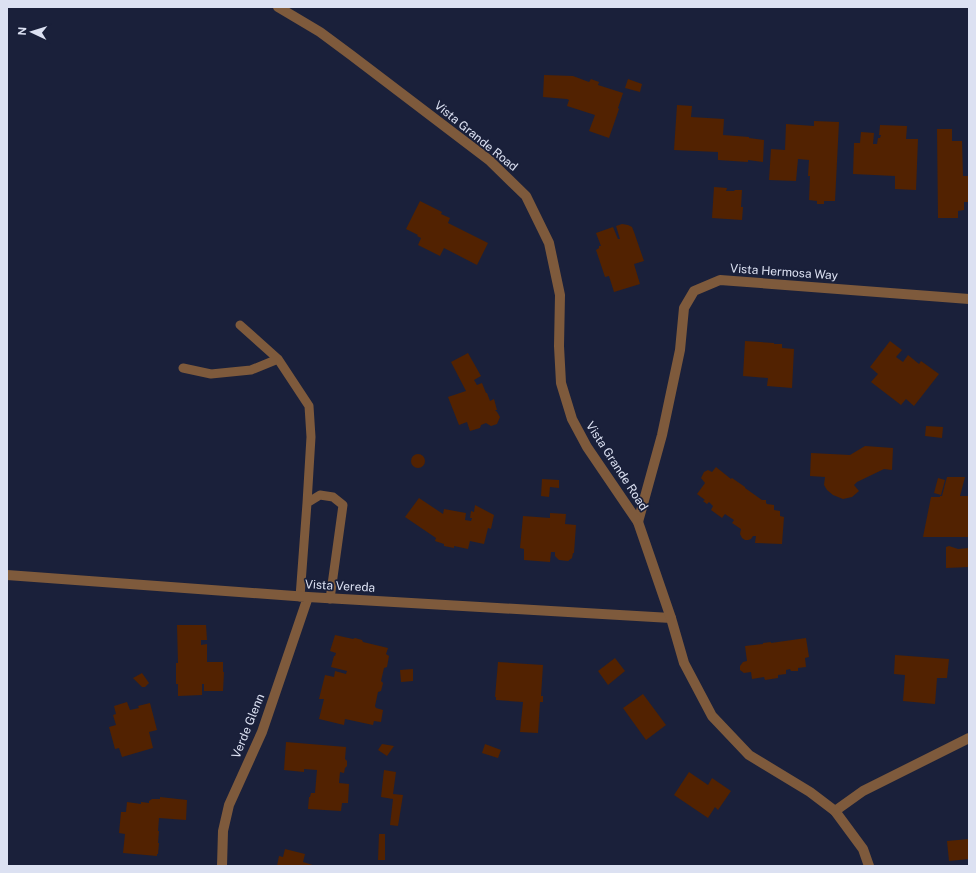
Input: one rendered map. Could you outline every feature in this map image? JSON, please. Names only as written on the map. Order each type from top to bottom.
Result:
[{"type":"street","name":"Vista Grande Road","points":[[278,7],[320,32],[489,160],[526,196],[549,243],[560,295],[559,346],[561,383],[572,419],[587,447],[638,522],[671,618],[684,663],[712,716],[749,755],[810,792],[835,811],[863,849],[869,866]]},
{"type":"street","name":"Vista Hermosa Way","points":[[638,522],[662,435],[680,350],[684,308],[694,292],[720,280],[969,299]]},
{"type":"street","name":"Vista Vereda","points":[[7,575],[330,599],[671,618]]},
{"type":"street","name":"Verde Glenn","points":[[222,866],[223,831],[229,805],[262,732],[304,597]]},
{"type":"street","points":[[835,811],[863,791],[969,738]]},
{"type":"lane","points":[[240,325],[278,359],[309,406],[311,437],[306,503],[304,597]]},
{"type":"lane","points":[[183,368],[211,374],[251,370],[278,359]]},
{"type":"lane","points":[[306,503],[320,495],[332,497],[343,505],[330,599]]},
{"type":"building","points":[[544,75],[573,76],[589,82],[591,79],[599,82],[598,85],[623,93],[609,138],[589,131],[595,115],[567,106],[569,100],[567,99],[543,97]]},
{"type":"building","points":[[628,79],[642,84],[640,92],[625,88]]},
{"type":"building","points":[[677,105],[692,106],[691,117],[724,119],[723,135],[764,140],[763,162],[748,160],[748,162],[718,160],[718,152],[674,150]]},
{"type":"building","points":[[814,121],[839,122],[835,201],[824,201],[824,204],[817,204],[817,201],[809,200],[809,160],[798,159],[796,181],[769,180],[771,149],[785,150],[786,124],[814,126]]},
{"type":"building","points":[[880,125],[907,126],[906,139],[918,139],[916,190],[895,189],[895,176],[853,174],[854,143],[860,143],[861,132],[874,133],[873,144],[877,144],[878,138],[880,138],[881,135],[879,135]]},
{"type":"building","points":[[937,129],[952,129],[952,141],[962,141],[963,176],[969,176],[969,202],[964,202],[964,210],[958,211],[958,218],[938,218]]},
{"type":"building","points":[[714,187],[727,188],[726,191],[742,190],[742,220],[712,218]]},
{"type":"building","points":[[420,201],[442,212],[441,214],[450,218],[448,223],[488,243],[477,265],[444,248],[440,256],[418,245],[421,238],[406,229]]},
{"type":"building","points":[[622,224],[632,227],[644,261],[634,264],[640,284],[614,292],[609,276],[605,277],[596,250],[599,246],[601,246],[596,233],[613,227],[618,239],[620,239],[616,226]]},
{"type":"building","points":[[745,341],[782,344],[782,348],[794,349],[792,388],[767,386],[768,378],[743,376]]},
{"type":"building","points":[[890,341],[902,350],[896,357],[903,362],[908,355],[919,364],[921,361],[939,374],[914,406],[906,399],[901,405],[871,382],[878,374],[870,367]]},
{"type":"building","points":[[468,353],[481,376],[474,380],[477,385],[482,383],[490,401],[494,399],[497,410],[495,410],[500,417],[497,424],[491,426],[486,423],[481,425],[480,428],[470,431],[467,422],[459,425],[448,397],[466,391],[451,362]]},
{"type":"building","points":[[926,426],[943,427],[942,438],[925,436]]},
{"type":"building","points":[[865,446],[893,448],[892,470],[884,469],[857,482],[854,485],[859,491],[852,497],[843,499],[833,495],[824,485],[825,477],[810,476],[811,453],[850,455]]},
{"type":"building","points":[[415,454],[421,454],[425,458],[425,464],[421,468],[415,468],[411,464],[411,458]]},
{"type":"building","points":[[716,467],[762,500],[766,500],[767,504],[774,505],[774,510],[780,511],[780,516],[784,517],[782,544],[755,543],[756,536],[745,540],[740,534],[741,529],[732,523],[734,520],[725,514],[722,518],[711,510],[713,506],[709,502],[707,504],[703,501],[705,500],[697,494],[705,483],[701,478],[704,472],[708,470],[712,472]]},
{"type":"building","points":[[947,477],[965,477],[960,496],[969,496],[969,537],[923,537],[931,497],[942,496]]},
{"type":"building","points":[[938,478],[945,480],[941,495],[934,493]]},
{"type":"building","points":[[542,479],[559,480],[559,488],[550,487],[549,497],[541,496]]},
{"type":"building","points":[[419,498],[443,514],[444,509],[466,513],[465,520],[471,521],[471,511],[474,512],[475,505],[494,515],[491,529],[488,528],[484,544],[470,541],[468,549],[454,546],[454,548],[444,546],[444,544],[435,541],[436,538],[405,517]]},
{"type":"building","points":[[550,513],[566,514],[565,524],[576,525],[574,553],[572,558],[568,561],[559,560],[555,556],[555,552],[551,552],[550,562],[524,560],[524,549],[520,548],[523,516],[550,518]]},
{"type":"building","points":[[949,546],[958,549],[969,548],[969,567],[946,568],[946,547]]},
{"type":"building","points":[[177,625],[206,625],[207,640],[201,640],[201,645],[207,644],[207,662],[223,662],[223,691],[204,691],[204,684],[202,684],[202,695],[178,696],[178,684],[176,684],[176,663],[178,663]]},
{"type":"building","points":[[335,635],[353,639],[355,638],[362,640],[363,642],[388,648],[386,654],[389,656],[387,667],[384,668],[381,681],[383,683],[381,691],[378,692],[375,706],[376,708],[383,710],[381,722],[374,721],[373,725],[345,719],[344,725],[319,719],[324,699],[319,699],[325,675],[334,677],[335,671],[346,674],[347,671],[331,667],[336,653],[330,651]]},
{"type":"building","points":[[806,638],[809,657],[805,658],[806,667],[798,668],[798,671],[791,671],[790,669],[786,670],[786,674],[778,675],[778,678],[765,680],[764,677],[752,679],[751,672],[744,673],[740,670],[740,666],[743,662],[747,661],[745,646]]},
{"type":"building","points":[[895,655],[949,659],[947,678],[937,678],[935,704],[903,701],[905,675],[894,674]]},
{"type":"building","points":[[615,658],[625,671],[608,685],[598,671]]},
{"type":"building","points":[[498,662],[543,665],[541,696],[543,696],[543,702],[540,702],[538,733],[520,732],[523,702],[496,700]]},
{"type":"building","points":[[413,669],[413,681],[401,682],[400,670]]},
{"type":"building","points":[[142,673],[149,683],[145,687],[142,687],[133,678]]},
{"type":"building","points":[[643,694],[666,725],[646,740],[623,708]]},
{"type":"building","points":[[127,702],[130,710],[150,703],[157,730],[149,732],[153,748],[122,757],[119,748],[115,749],[109,727],[116,725],[113,715],[116,714],[114,706]]},
{"type":"building","points":[[286,742],[346,747],[345,759],[347,761],[347,766],[344,773],[340,772],[339,783],[349,784],[348,803],[342,803],[341,811],[308,809],[309,797],[311,793],[315,793],[317,770],[304,769],[304,772],[284,770]]},
{"type":"building","points":[[382,744],[394,746],[387,756],[378,750]]},
{"type":"building","points":[[485,744],[501,750],[498,758],[482,753]]},
{"type":"building","points":[[384,770],[396,772],[393,794],[403,795],[398,826],[390,825],[393,799],[381,797]]},
{"type":"building","points":[[689,772],[708,785],[712,778],[731,791],[718,810],[715,807],[708,818],[674,795]]},
{"type":"building","points":[[160,797],[187,800],[186,820],[159,818],[159,843],[157,856],[123,853],[125,834],[119,833],[121,812],[126,812],[127,802],[141,804],[141,802],[149,803],[152,799],[160,799]]},
{"type":"building","points":[[379,834],[385,834],[385,860],[378,860]]},
{"type":"building","points":[[969,839],[969,859],[949,861],[947,841]]},
{"type":"building","points":[[285,849],[305,854],[303,862],[316,866],[277,866],[279,856],[283,857]]}]
